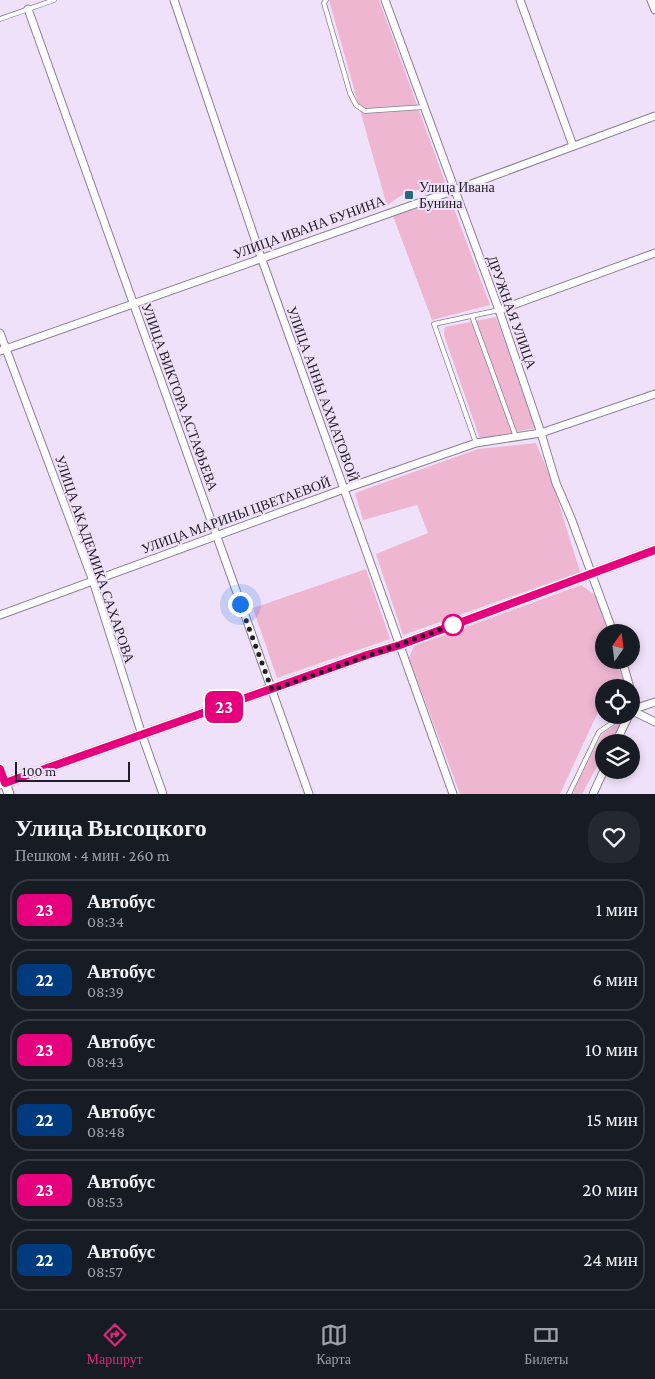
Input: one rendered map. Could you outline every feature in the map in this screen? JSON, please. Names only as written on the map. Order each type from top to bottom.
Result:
[{"type":"street","name":"УЛИЦА АННЫ АХМАТОВОЙ","points":[[174,0],[261,257],[453,794]]},
{"type":"street","name":"ДРУЖНАЯ УЛИЦА","points":[[385,0],[498,310],[541,433],[556,483],[571,518],[609,624]]},
{"type":"street","points":[[520,0],[573,146]]},
{"type":"street","points":[[651,0],[655,10]]},
{"type":"street","name":"УЛИЦА ВИКТОРА АСТАФЬЕВА","points":[[28,9],[309,794]]},
{"type":"street","name":"УЛИЦА ИВАНА БУНИНА","points":[[3,350],[261,257],[455,190],[655,116]]},
{"type":"street","points":[[498,310],[655,253]]},
{"type":"street","name":"УЛИЦА АКАДЕМИКА САХАРОВА","points":[[0,333],[3,350],[93,581],[142,735],[163,794]]},
{"type":"street","name":"УЛИЦА МАРИНЫ ЦВЕТАЕВОЙ","points":[[0,615],[344,489],[476,443],[541,433],[655,394]]},
{"type":"street","points":[[3,784],[400,645],[655,550]]},
{"type":"street","points":[[640,707],[655,702]]},
{"type":"street","points":[[640,714],[655,722]]},
{"type":"street","points":[[0,769],[3,784],[9,794]]},
{"type":"street","points":[[593,794],[600,779]]},
{"type":"lane","points":[[0,19],[54,0]]},
{"type":"lane","points":[[324,1],[350,93],[356,105],[365,111],[424,107]]},
{"type":"lane","points":[[476,443],[434,324],[498,310]]},
{"type":"lane","points":[[472,316],[516,437]]},
{"type":"lane","points":[[568,794],[599,732],[611,724]]},
{"type":"shaded area","points":[[329,0],[379,0],[445,182],[441,189],[412,191],[387,206]]},
{"type":"shaded area","points":[[450,198],[490,305],[432,320],[393,216]]},
{"type":"shaded area","points":[[496,317],[535,428],[480,439],[444,335],[445,327]]},
{"type":"shaded area","points":[[536,443],[553,484],[580,572],[403,635],[376,554],[428,533],[417,505],[363,520],[355,493],[478,449]]},
{"type":"shaded area","points":[[366,569],[390,639],[277,678],[253,608]]},
{"type":"shaded area","points":[[581,585],[595,595],[605,624],[595,624],[595,669],[619,669],[622,679],[595,679],[595,718],[560,794],[460,794],[409,658],[414,646]]},
{"type":"shaded area","points":[[617,724],[620,724],[615,734],[603,733]]},
{"type":"shaded area","points":[[595,748],[595,770],[582,794],[571,794]]},
{"type":"bus line","name":"23","points":[[0,769],[5,783],[400,645],[655,550]]},
{"type":"place","name":"Улица Ивана Бунина","points":[[409,195]]},
{"type":"route","points":[[240,604],[272,690],[460,622],[453,625]]}]
